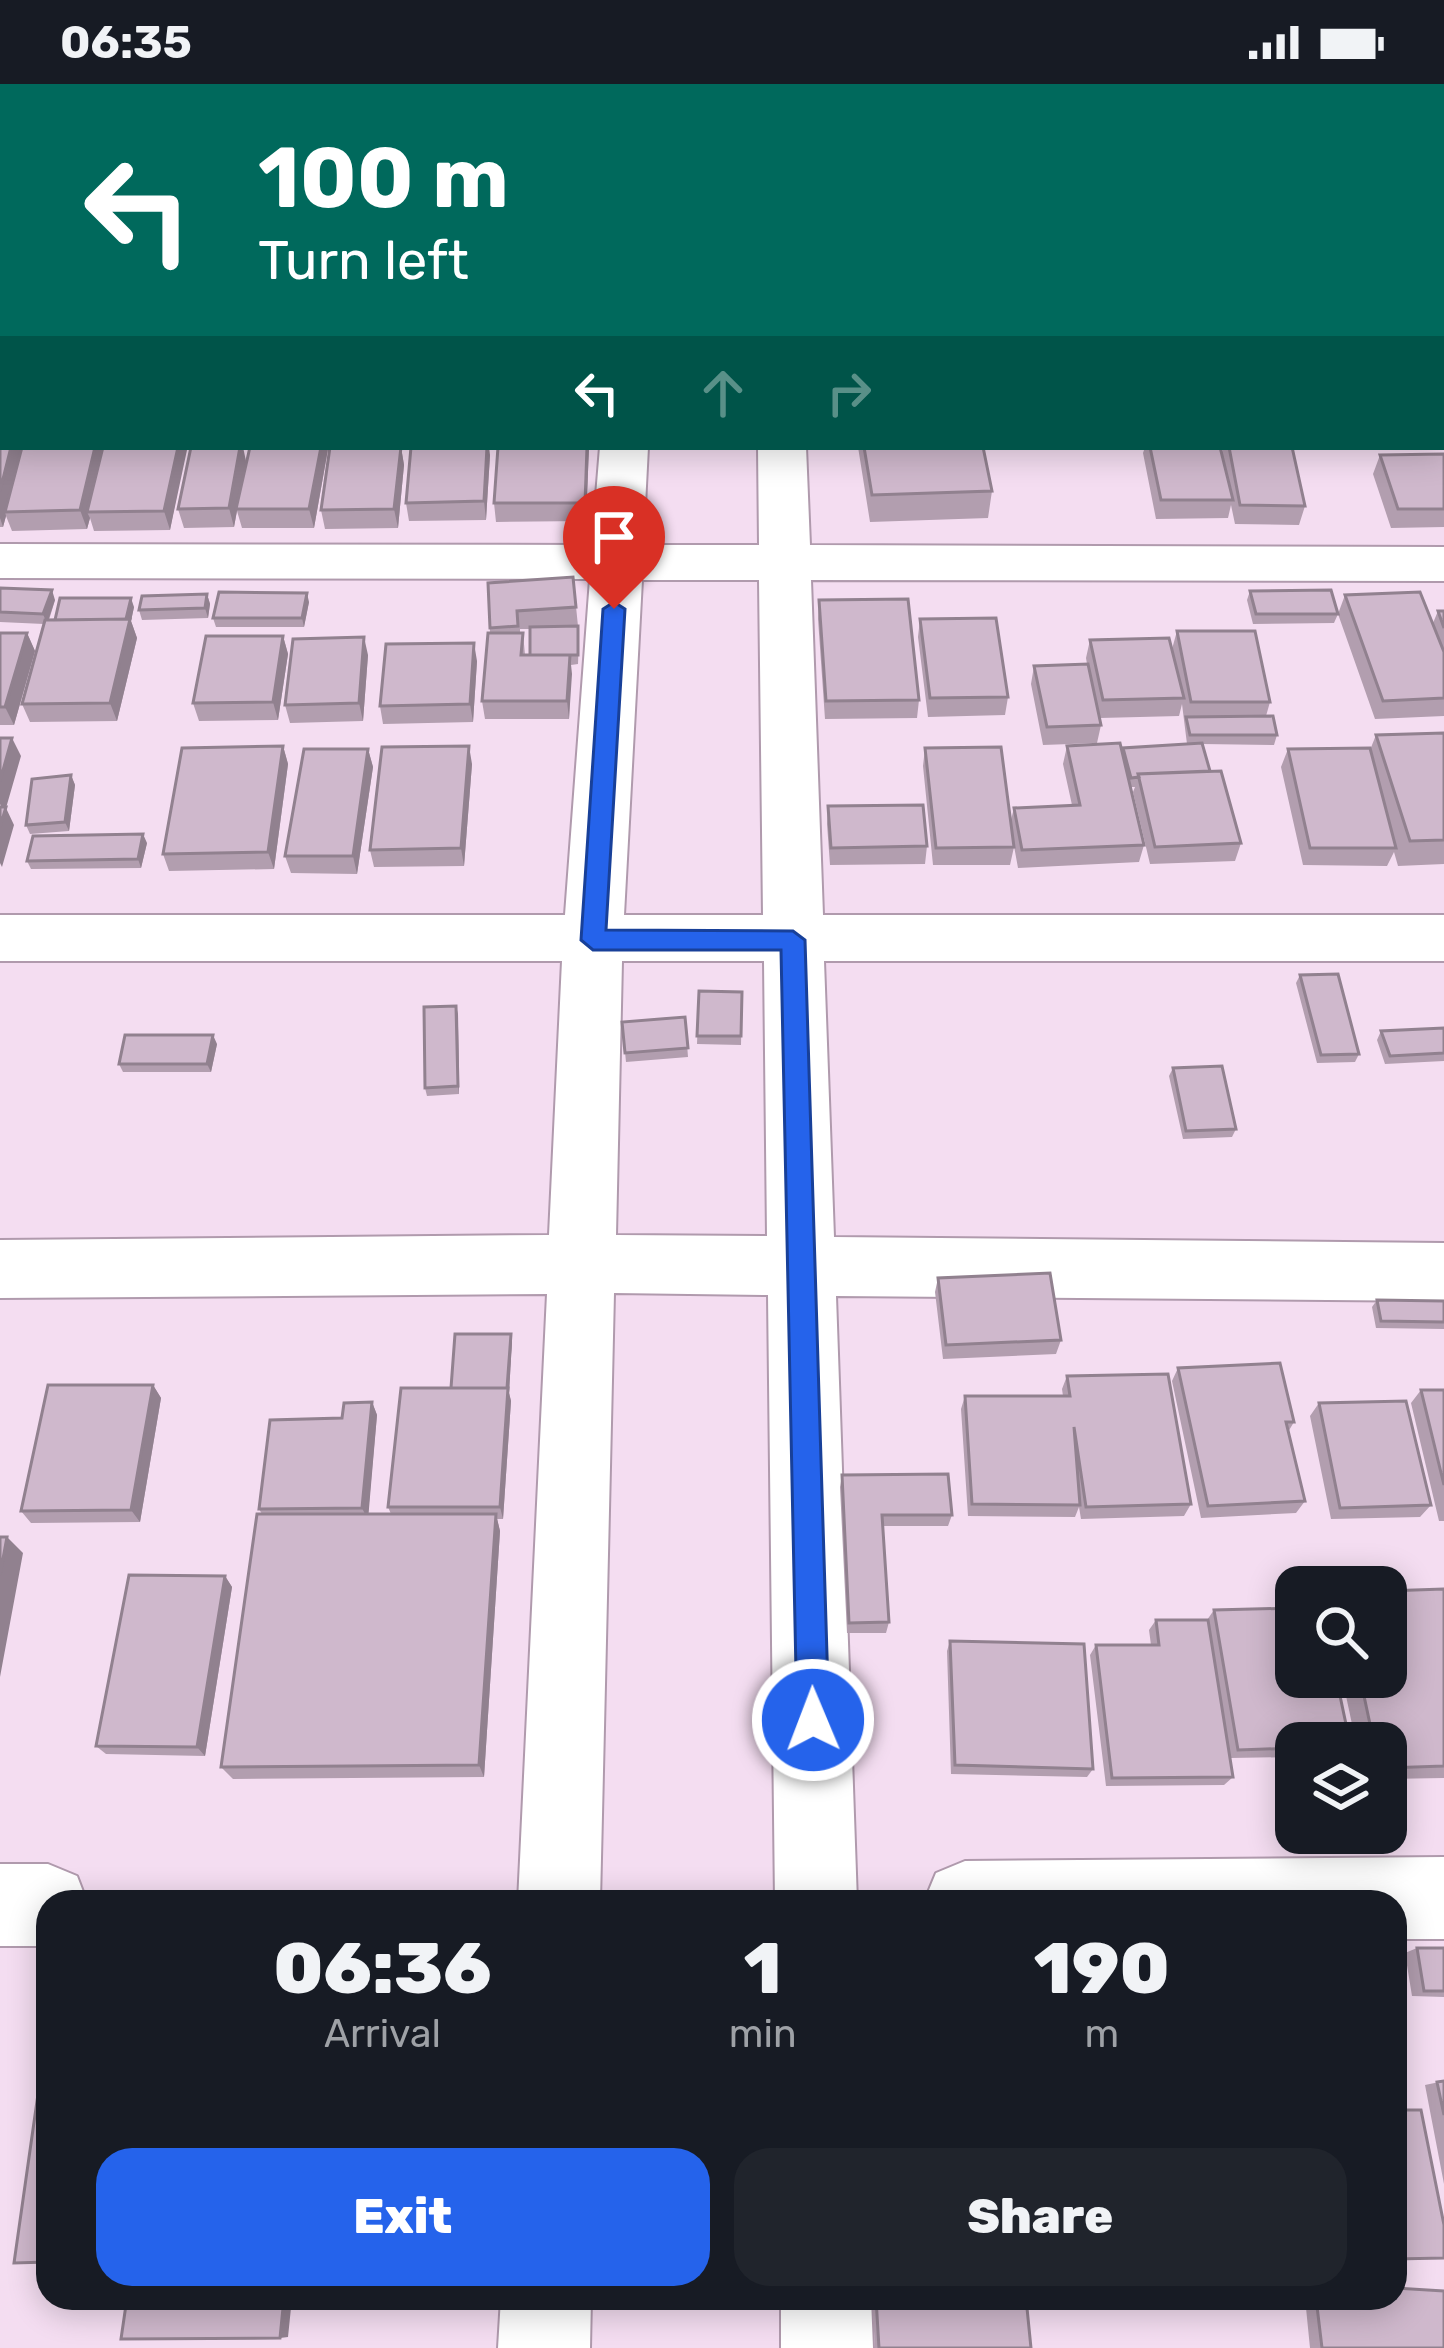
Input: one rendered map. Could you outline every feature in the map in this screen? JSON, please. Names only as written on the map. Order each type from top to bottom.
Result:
[{"type":"street","points":[[559,1890],[593,940],[624,450]]},
{"type":"street","points":[[782,450],[816,1890]]},
{"type":"street","points":[[0,561],[1444,564]]},
{"type":"street","points":[[0,938],[1444,938]]},
{"type":"street","points":[[0,1269],[585,1264],[1444,1273]]},
{"type":"street","points":[[1407,1898],[1444,1898]]},
{"type":"street","points":[[0,1905],[36,1905]]},
{"type":"street","points":[[544,2348],[546,2310]]},
{"type":"street","points":[[826,2310],[827,2348]]},
{"type":"building","points":[[0,450],[10,450],[0,491]]},
{"type":"building","points":[[21,450],[94,450],[80,510],[5,512]]},
{"type":"building","points":[[102,450],[177,450],[164,511],[87,512]]},
{"type":"building","points":[[190,450],[239,450],[229,508],[178,509]]},
{"type":"building","points":[[249,450],[320,450],[309,509],[236,509]]},
{"type":"building","points":[[330,450],[401,450],[394,509],[321,510]]},
{"type":"building","points":[[411,450],[487,450],[484,501],[406,503]]},
{"type":"building","points":[[498,450],[587,450],[585,503],[494,503]]},
{"type":"building","points":[[864,450],[984,450],[992,491],[872,495]]},
{"type":"building","points":[[1151,450],[1221,450],[1233,500],[1161,500]]},
{"type":"building","points":[[1230,450],[1293,450],[1305,506],[1240,505]]},
{"type":"building","points":[[1444,454],[1444,509],[1398,509],[1380,455]]},
{"type":"building","points":[[573,577],[576,607],[517,611],[518,626],[490,628],[488,583]]},
{"type":"building","points":[[0,588],[52,590],[43,614],[0,612]]},
{"type":"building","points":[[1331,590],[1338,614],[1256,614],[1250,591]]},
{"type":"building","points":[[219,592],[307,593],[302,618],[213,618]]},
{"type":"building","points":[[1420,592],[1444,652],[1444,698],[1383,701],[1345,595]]},
{"type":"building","points":[[207,594],[205,608],[139,610],[142,596]]},
{"type":"building","points":[[60,598],[131,598],[126,619],[55,620]]},
{"type":"building","points":[[908,599],[919,700],[826,701],[819,600]]},
{"type":"building","points":[[996,618],[1008,697],[930,698],[920,619]]},
{"type":"building","points":[[130,619],[110,703],[22,704],[45,620]]},
{"type":"building","points":[[578,626],[578,655],[530,655],[530,627]]},
{"type":"building","points":[[1177,631],[1255,631],[1270,702],[1191,702]]},
{"type":"building","points":[[0,633],[27,633],[5,707],[0,707]]},
{"type":"building","points":[[488,633],[523,633],[521,655],[570,655],[567,701],[482,701]]},
{"type":"building","points":[[206,636],[283,636],[273,702],[193,703]]},
{"type":"building","points":[[364,637],[359,703],[285,705],[293,639]]},
{"type":"building","points":[[1169,638],[1184,698],[1103,700],[1090,640]]},
{"type":"building","points":[[474,643],[470,704],[380,706],[386,644]]},
{"type":"building","points":[[1088,664],[1101,725],[1047,727],[1034,666]]},
{"type":"building","points":[[1273,716],[1277,735],[1190,735],[1186,717]]},
{"type":"building","points":[[1444,733],[1444,840],[1410,841],[1376,735]]},
{"type":"building","points":[[0,738],[12,738],[0,781]]},
{"type":"building","points":[[1120,743],[1144,845],[1022,850],[1014,808],[1080,805],[1067,746]]},
{"type":"building","points":[[1202,743],[1210,771],[1131,778],[1123,748]]},
{"type":"building","points":[[283,746],[268,852],[163,854],[182,748]]},
{"type":"building","points":[[469,746],[461,848],[370,850],[382,747]]},
{"type":"building","points":[[1001,747],[1014,847],[936,848],[925,748]]},
{"type":"building","points":[[1370,748],[1396,848],[1310,848],[1288,749]]},
{"type":"building","points":[[304,749],[368,749],[353,856],[285,856]]},
{"type":"building","points":[[1221,771],[1241,843],[1155,847],[1138,774]]},
{"type":"building","points":[[71,775],[65,822],[26,825],[32,779]]},
{"type":"building","points":[[923,805],[927,846],[831,848],[828,806]]},
{"type":"building","points":[[143,834],[138,859],[27,861],[33,836]]},
{"type":"building","points":[[1338,974],[1359,1054],[1321,1055],[1300,975]]},
{"type":"building","points":[[699,991],[742,992],[741,1036],[697,1036]]},
{"type":"building","points":[[456,1006],[458,1086],[425,1088],[424,1007]]},
{"type":"building","points":[[685,1017],[688,1048],[625,1053],[622,1022]]},
{"type":"building","points":[[1444,1028],[1444,1053],[1390,1056],[1381,1031]]},
{"type":"building","points":[[125,1035],[213,1035],[207,1064],[119,1064]]},
{"type":"building","points":[[1222,1066],[1236,1129],[1186,1131],[1173,1068]]},
{"type":"building","points":[[1050,1273],[1061,1340],[946,1345],[938,1278]]},
{"type":"building","points":[[1377,1300],[1444,1301],[1444,1322],[1381,1321]]},
{"type":"building","points":[[455,1334],[511,1334],[507,1388],[451,1388]]},
{"type":"building","points":[[1280,1363],[1294,1422],[1286,1422],[1305,1501],[1208,1506],[1178,1368]]},
{"type":"building","points":[[1168,1374],[1191,1504],[1086,1507],[1074,1427],[1080,1505],[972,1504],[965,1396],[1070,1396],[1067,1376]]},
{"type":"building","points":[[48,1385],[153,1385],[131,1510],[21,1511]]},
{"type":"building","points":[[401,1388],[508,1388],[500,1507],[388,1507]]},
{"type":"building","points":[[1421,1390],[1444,1390],[1444,1485]]},
{"type":"building","points":[[1406,1401],[1431,1505],[1340,1508],[1319,1403]]},
{"type":"building","points":[[372,1402],[362,1508],[259,1509],[270,1420],[342,1418],[344,1403]]},
{"type":"building","points":[[948,1474],[952,1515],[882,1515],[889,1622],[849,1623],[842,1475]]},
{"type":"building","points":[[257,1514],[496,1514],[479,1765],[221,1767]]},
{"type":"building","points":[[0,1537],[7,1537],[0,1575]]},
{"type":"building","points":[[129,1575],[225,1576],[197,1747],[96,1746]]},
{"type":"building","points":[[1444,1589],[1444,1766],[1407,1767],[1407,1722],[1370,1722],[1364,1698],[1407,1698],[1407,1590]]},
{"type":"building","points":[[1275,1609],[1275,1698],[1340,1698],[1346,1722],[1275,1722],[1275,1749],[1238,1750],[1214,1610]]},
{"type":"building","points":[[1156,1620],[1208,1620],[1233,1777],[1112,1778],[1096,1645],[1159,1645]]},
{"type":"building","points":[[950,1641],[1084,1644],[1093,1769],[955,1765]]},
{"type":"building","points":[[1417,1948],[1444,1948],[1444,1991],[1424,1991]]},
{"type":"building","points":[[1444,2081],[1444,2115],[1437,2082]]},
{"type":"building","points":[[36,2108],[36,2262],[14,2263]]},
{"type":"building","points":[[1407,2110],[1421,2110],[1444,2225],[1444,2258],[1407,2259]]},
{"type":"building","points":[[1407,2289],[1444,2291],[1444,2348],[1322,2348],[1317,2310],[1407,2310]]},
{"type":"building","points":[[125,2310],[283,2310],[280,2338],[121,2339]]},
{"type":"building","points":[[877,2310],[1027,2310],[1031,2348],[879,2348]]},
{"type":"route","points":[[614,609],[593,940],[793,940],[813,1720]]}]
